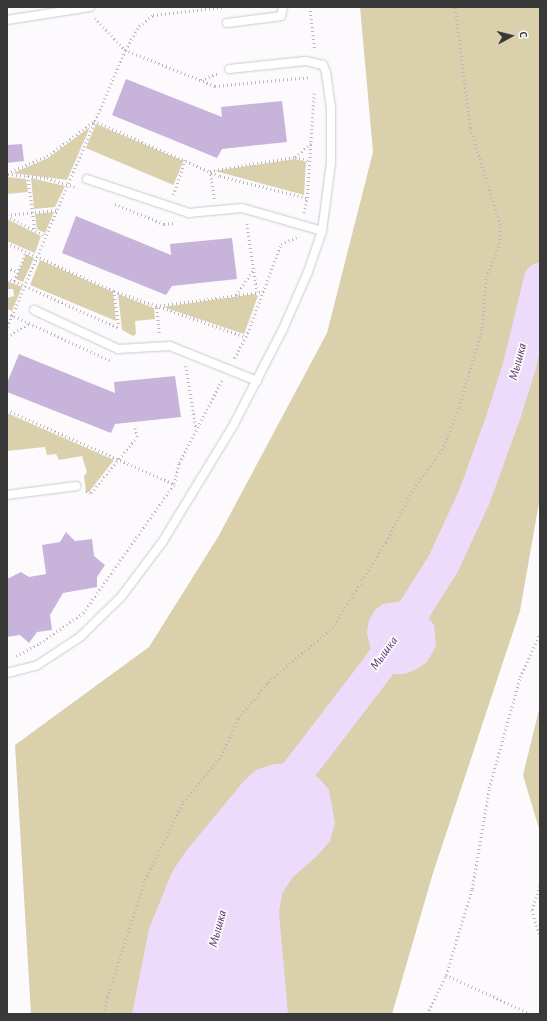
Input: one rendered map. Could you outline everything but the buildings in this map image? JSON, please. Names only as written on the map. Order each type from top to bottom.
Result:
[{"type":"lane","points":[[227,23],[281,16],[283,7]]},
{"type":"lane","points":[[7,20],[88,8]]},
{"type":"lane","points":[[7,673],[36,666],[80,637],[121,597],[200,482],[257,381],[286,322],[322,231],[331,163],[331,108],[326,72],[316,62],[228,69]]},
{"type":"lane","points":[[87,179],[189,214],[242,208],[322,231]]},
{"type":"lane","points":[[34,310],[118,349],[170,346],[257,381]]},
{"type":"lane","points":[[7,495],[76,486]]},
{"type":"path","points":[[7,328],[125,50],[139,26],[153,15],[224,7]]},
{"type":"path","points":[[310,7],[316,62]]},
{"type":"path","points":[[104,1014],[107,998],[145,880],[183,802],[221,756],[238,718],[258,694],[332,628],[386,542],[411,492],[442,450],[459,407],[482,328],[486,277],[499,244],[500,225],[470,128],[455,7]]},
{"type":"path","points":[[7,243],[114,291],[246,337],[280,244],[298,236],[302,225],[307,198],[316,76],[215,86],[125,50],[88,8]]},
{"type":"path","points":[[200,80],[228,69]]},
{"type":"path","points":[[94,121],[210,170],[220,176],[307,198]]},
{"type":"path","points":[[7,173],[47,156],[94,121]]},
{"type":"path","points":[[295,157],[311,142]]},
{"type":"path","points":[[210,170],[295,157],[309,161]]},
{"type":"path","points":[[164,224],[185,160]]},
{"type":"path","points":[[210,170],[216,210]]},
{"type":"path","points":[[28,176],[35,230]]},
{"type":"path","points":[[7,216],[58,210]]},
{"type":"path","points":[[7,216],[46,236]]},
{"type":"path","points":[[14,281],[26,252]]},
{"type":"path","points":[[7,268],[18,272]]},
{"type":"path","points":[[236,295],[254,269]]},
{"type":"path","points":[[7,278],[119,328],[114,291]]},
{"type":"path","points":[[156,306],[263,292]]},
{"type":"path","points":[[156,306],[160,347]]},
{"type":"path","points":[[7,337],[29,324],[34,310]]},
{"type":"path","points":[[7,313],[12,316]]},
{"type":"path","points":[[185,363],[196,429]]},
{"type":"path","points":[[12,658],[40,644],[83,613],[106,583],[174,484],[179,463],[222,379]]},
{"type":"path","points":[[7,410],[174,484]]},
{"type":"path","points":[[76,486],[92,493],[137,437],[134,426]]},
{"type":"path","points":[[427,1014],[446,975],[472,889],[489,788],[520,677],[540,633]]},
{"type":"path","points":[[540,886],[532,910],[540,936]]},
{"type":"path","points":[[446,975],[530,1014]]},
{"type":"shaded area","points":[[360,7],[540,7],[540,497],[520,611],[433,873],[392,1014],[31,1014],[15,745],[149,647],[218,537],[327,333],[373,152]]},
{"type":"shaded area","points":[[96,124],[183,161],[173,185],[86,148]]},
{"type":"shaded area","points":[[90,127],[67,180],[13,173],[48,158]]},
{"type":"shaded area","points":[[295,159],[306,162],[304,195],[215,171]]},
{"type":"shaded area","points":[[7,177],[26,179],[28,192],[7,194]]},
{"type":"shaded area","points":[[31,178],[65,186],[55,207],[34,209]]},
{"type":"shaded area","points":[[54,212],[45,233],[37,229],[35,214]]},
{"type":"shaded area","points":[[7,219],[41,236],[35,253],[7,241]]},
{"type":"shaded area","points":[[26,254],[34,258],[23,282],[16,279]]},
{"type":"shaded area","points":[[40,260],[113,292],[116,321],[30,285]]},
{"type":"shaded area","points":[[7,281],[22,287],[12,311],[7,309],[7,298],[14,296],[13,289],[7,289]]},
{"type":"shaded area","points":[[118,294],[154,308],[155,319],[135,321],[136,334],[133,336],[122,330]]},
{"type":"shaded area","points":[[255,294],[258,296],[244,334],[163,307]]},
{"type":"shaded area","points":[[7,413],[114,460],[89,492],[86,492],[84,476],[87,472],[82,456],[59,460],[56,454],[47,455],[45,447],[7,451]]},
{"type":"shaded area","points":[[540,706],[540,832],[523,775]]},
{"type":"water","points":[[402,601],[426,615],[434,625],[436,646],[427,662],[417,669],[405,674],[393,674],[382,671],[374,662],[367,633],[369,620],[375,610],[383,604]]},
{"type":"water","points":[[290,763],[319,778],[329,790],[335,823],[330,841],[318,855],[292,878],[282,894],[279,913],[288,1014],[132,1014],[149,929],[172,872],[186,851],[243,782],[256,770],[274,764]]},
{"type":"waterway","name":"Мышка","points":[[272,804],[380,663],[443,563],[474,496],[504,413],[519,365],[540,278]]}]
